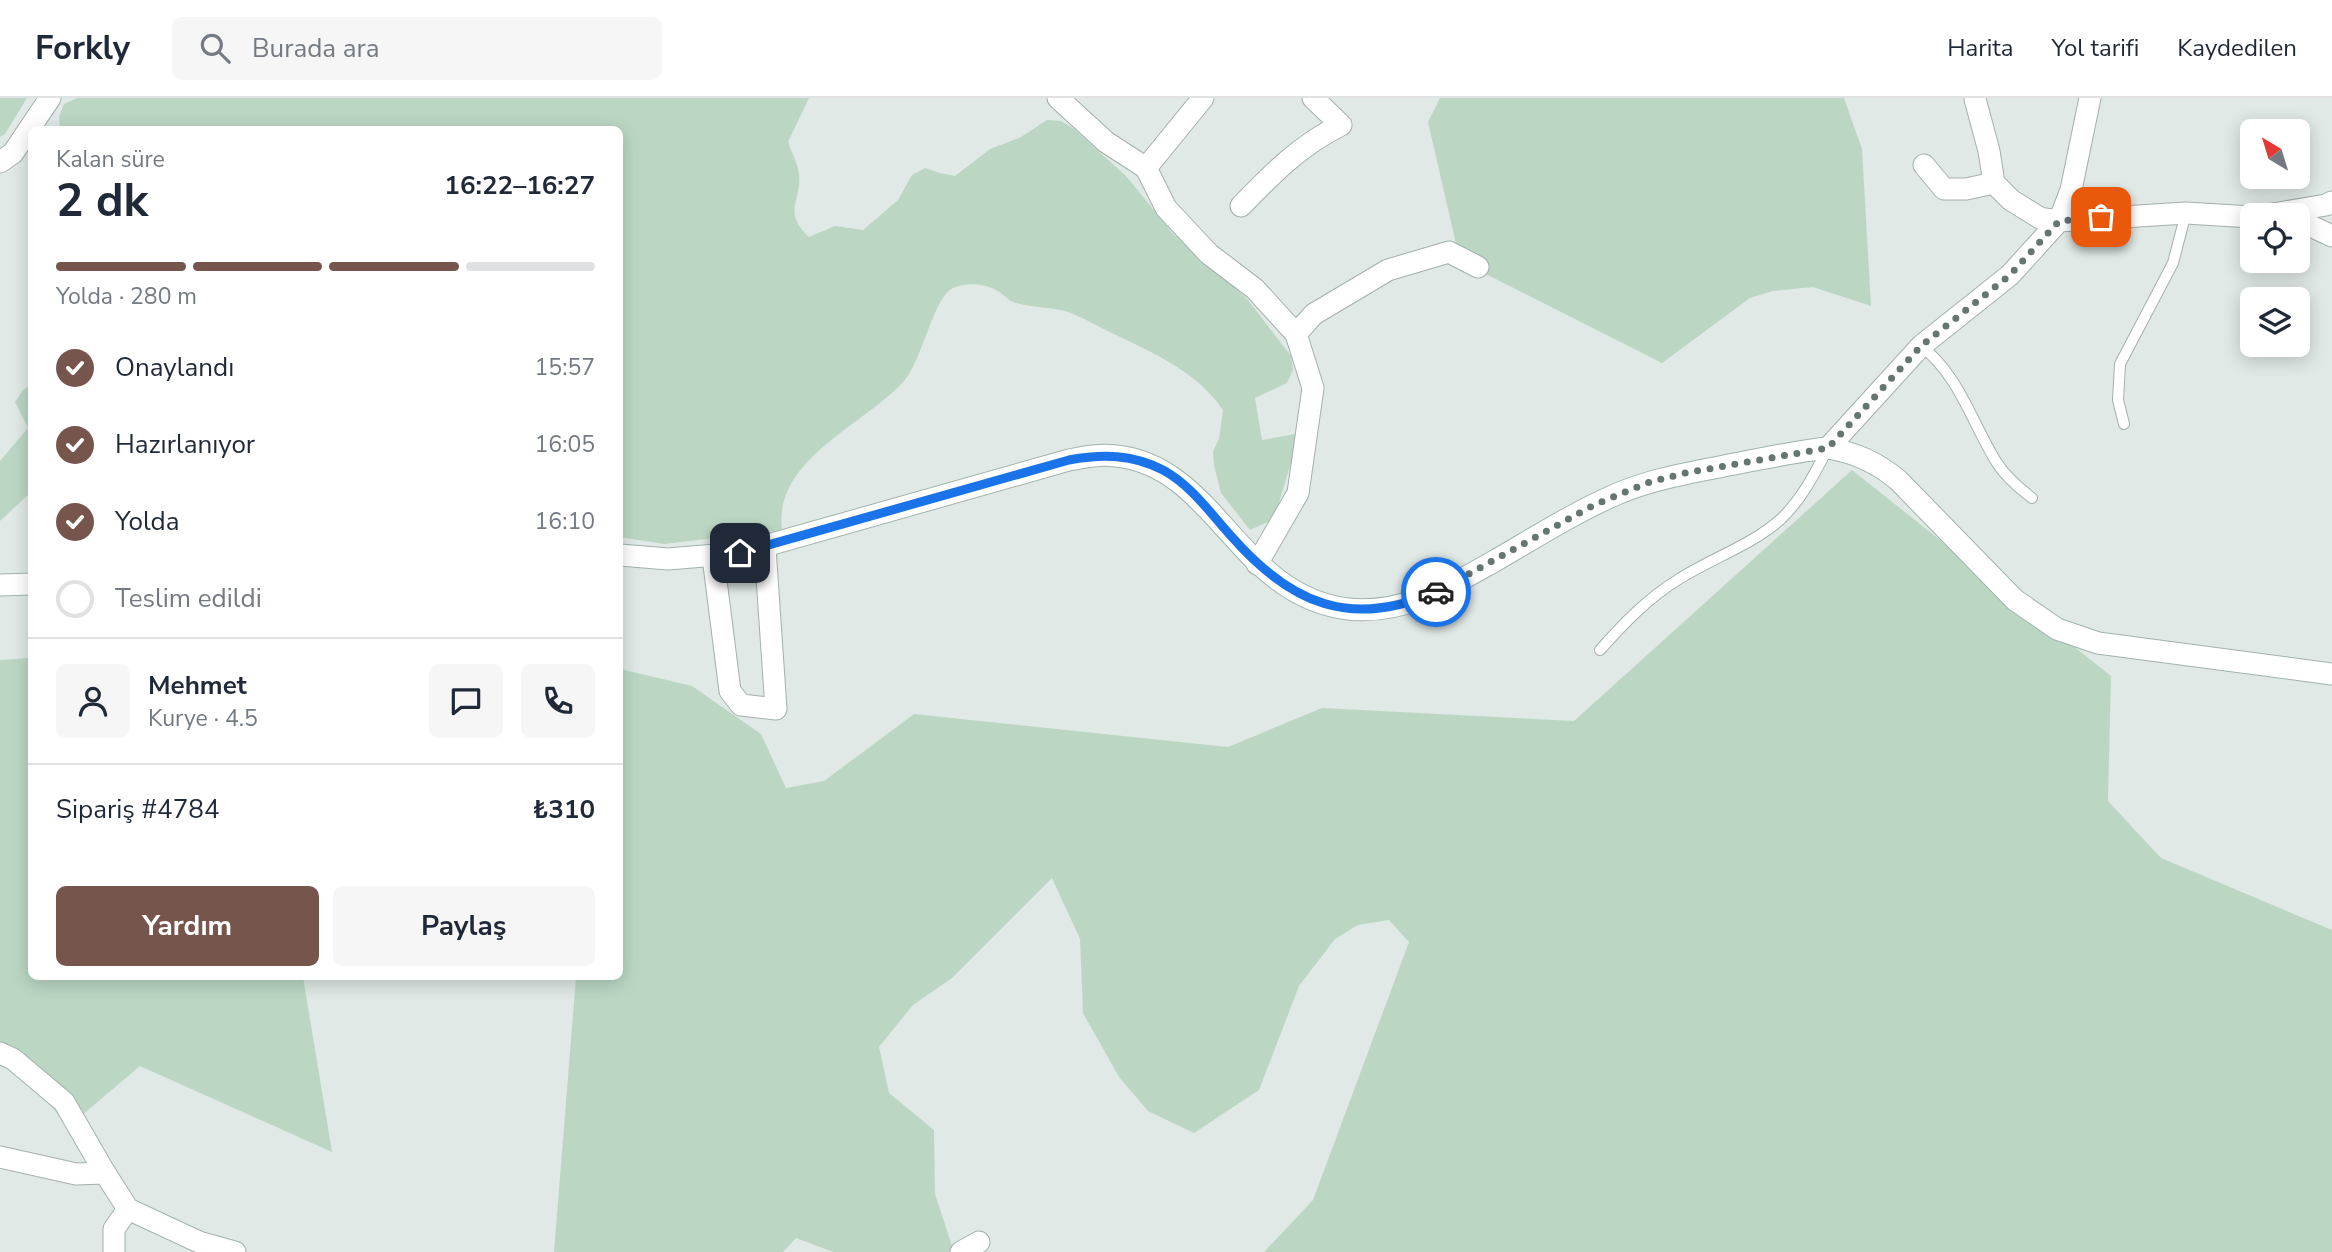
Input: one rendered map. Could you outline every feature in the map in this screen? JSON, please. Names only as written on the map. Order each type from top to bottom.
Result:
[{"type":"street","points":[[31,126],[50,98]]},
{"type":"street","points":[[1058,98],[1106,142],[1146,168],[1166,208],[1209,254],[1255,289],[1296,334],[1313,388],[1298,493],[1257,564]]},
{"type":"street","points":[[1146,168],[1203,98]]},
{"type":"street","points":[[1241,206],[1276,170],[1312,139],[1340,125],[1314,98]]},
{"type":"street","points":[[1828,448],[1921,346],[2010,275],[2059,221],[2071,190],[2090,98]]},
{"type":"street","points":[[1975,99],[1989,151],[1994,183],[2011,200],[2040,218],[2059,221],[2186,214],[2240,216]]},
{"type":"street","points":[[0,162],[13,153],[28,131]]},
{"type":"street","points":[[1924,165],[1944,189],[1966,189],[1994,183]]},
{"type":"street","points":[[2310,209],[2332,202]]},
{"type":"street","points":[[2310,227],[2332,236]]},
{"type":"street","points":[[1296,334],[1314,314],[1388,270],[1449,252],[1478,267]]},
{"type":"street","points":[[623,555],[668,559],[713,557],[765,548],[1069,460],[1117,456],[1141,461],[1182,483],[1257,564],[1295,592],[1320,603],[1348,609],[1373,610],[1408,604],[1446,588],[1594,505],[1638,486],[1685,473],[1828,448],[1851,452],[1877,463],[1898,480],[2015,600],[2057,629],[2098,643],[2332,674]]},
{"type":"street","points":[[713,557],[730,691],[741,705],[776,709],[765,548]]},
{"type":"street","points":[[0,585],[28,584]]},
{"type":"street","points":[[1,1054],[13,1059],[64,1102],[128,1209],[199,1242],[235,1252]]},
{"type":"street","points":[[0,1157],[76,1174],[105,1173]]},
{"type":"street","points":[[114,1252],[114,1229],[128,1209]]},
{"type":"lane","points":[[2124,424],[2118,400],[2120,364],[2173,263],[2186,214]]},
{"type":"lane","points":[[1921,346],[1937,360],[1952,380],[1998,464],[2012,481],[2032,498]]},
{"type":"lane","points":[[1600,650],[1622,625],[1656,595],[1780,520],[1808,486],[1828,448]]},
{"type":"green space","points":[[0,98],[27,98],[5,134],[0,137]]},
{"type":"green space","points":[[77,98],[809,98],[788,142],[799,179],[795,204],[796,219],[809,237],[835,226],[863,230],[898,200],[912,175],[925,168],[955,176],[990,149],[1021,137],[1047,120],[1061,121],[1073,128],[1127,177],[1174,235],[1186,242],[1248,300],[1291,356],[1293,370],[1287,383],[1255,398],[1262,440],[1295,434],[1293,456],[1274,519],[1250,530],[1221,493],[1213,451],[1219,439],[1223,410],[1189,375],[1074,314],[1016,303],[994,289],[970,284],[958,286],[946,293],[917,359],[904,381],[806,463],[792,483],[783,505],[782,530],[664,544],[623,537],[623,126],[60,126],[59,117],[64,104]]},
{"type":"green space","points":[[1440,98],[1844,98],[1862,149],[1871,306],[1813,287],[1773,291],[1750,298],[1662,363],[1460,261],[1428,122]]},
{"type":"green space","points":[[28,387],[28,428],[15,402]]},
{"type":"green space","points":[[28,428],[28,495],[0,521],[0,461]]},
{"type":"green space","points":[[1852,470],[2111,676],[2108,801],[2161,858],[2332,930],[2332,1252],[1264,1252],[1313,1200],[1409,942],[1389,920],[1358,925],[1335,939],[1299,986],[1259,1090],[1194,1133],[1148,1111],[1119,1077],[1083,1013],[1080,939],[1052,878],[952,978],[913,1005],[879,1047],[889,1093],[934,1130],[935,1194],[954,1252],[833,1252],[796,1238],[783,1252],[554,1252],[576,980],[623,980],[623,670],[692,686],[761,734],[786,788],[824,781],[914,714],[1228,747],[1322,708],[1574,721]]},
{"type":"green space","points":[[28,658],[28,980],[303,980],[332,1152],[140,1066],[68,1127],[18,1064],[0,1057],[0,660]]},
{"type":"way so far","points":[[1436,592],[1594,505],[1647,483],[1685,473],[1828,448],[1921,346],[2010,275],[2059,221],[2101,217]]},
{"type":"route","points":[[740,553],[1069,460],[1117,456],[1141,461],[1182,483],[1257,564],[1295,592],[1320,603],[1348,609],[1373,610],[1408,604],[1436,592]]}]
